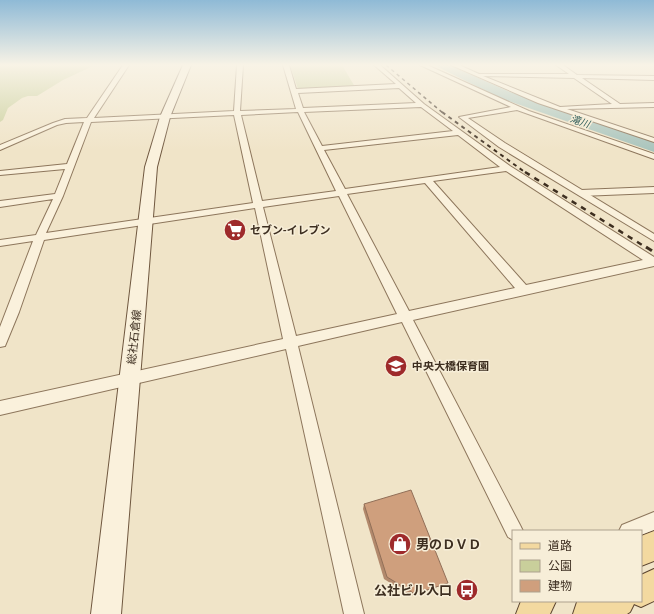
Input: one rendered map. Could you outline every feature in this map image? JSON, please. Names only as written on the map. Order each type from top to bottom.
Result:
[{"type":"main road","name":"総社石倉線","points":[[106,614],[151,167],[165,117],[175,94]]},
{"type":"main road","points":[[642,551],[654,546]]},
{"type":"main road","points":[[642,591],[654,585]]},
{"type":"main road","points":[[532,614],[539,602]]},
{"type":"main road","points":[[589,614],[617,602]]},
{"type":"street","points":[[0,342],[13,312],[40,236],[59,196],[88,120],[106,94]]},
{"type":"street","points":[[238,94],[237,113],[354,614]]},
{"type":"street","points":[[295,94],[300,110],[513,530]]},
{"type":"street","points":[[409,94],[458,133],[507,168],[654,262]]},
{"type":"street","points":[[485,94],[516,108],[654,157]]},
{"type":"street","points":[[522,94],[560,109],[654,140]]},
{"type":"street","points":[[600,94],[618,106]]},
{"type":"street","points":[[0,148],[59,123],[88,120],[422,105]]},
{"type":"street","points":[[560,109],[654,105]]},
{"type":"street","points":[[516,108],[462,117],[502,145],[654,238]]},
{"type":"street","points":[[320,148],[458,133]]},
{"type":"street","points":[[0,173],[71,166]]},
{"type":"street","points":[[0,243],[342,191],[507,168]]},
{"type":"street","points":[[427,180],[523,289]]},
{"type":"street","points":[[581,193],[654,190]]},
{"type":"street","points":[[0,204],[59,196]]},
{"type":"street","points":[[0,408],[523,289],[654,262]]},
{"type":"street","points":[[0,314],[13,312]]},
{"type":"street","points":[[631,530],[654,521]]},
{"type":"green space","points":[[0,94],[41,94],[37,96],[22,98],[8,108],[3,120],[0,122]]},
{"type":"building","name":"男のＤＶＤ","points":[[411,490],[448,583],[415,594],[387,577],[364,504]]},
{"type":"waterway","name":"滝川","points":[[502,94],[654,147]]},
{"type":"railway","points":[[420,94],[443,113]]},
{"type":"railway","points":[[442,112],[526,173]]},
{"type":"railway","points":[[525,172],[647,248]]},
{"type":"railway","points":[[646,247],[654,252]]},
{"type":"place","name":"セブン-イレブン","points":[[235,230]]},
{"type":"place","name":"中央大橋保育園","points":[[396,366]]},
{"type":"place","name":"男のＤＶＤ","points":[[400,544]]},
{"type":"place","name":"公社ビル入口","points":[[467,590]]}]
